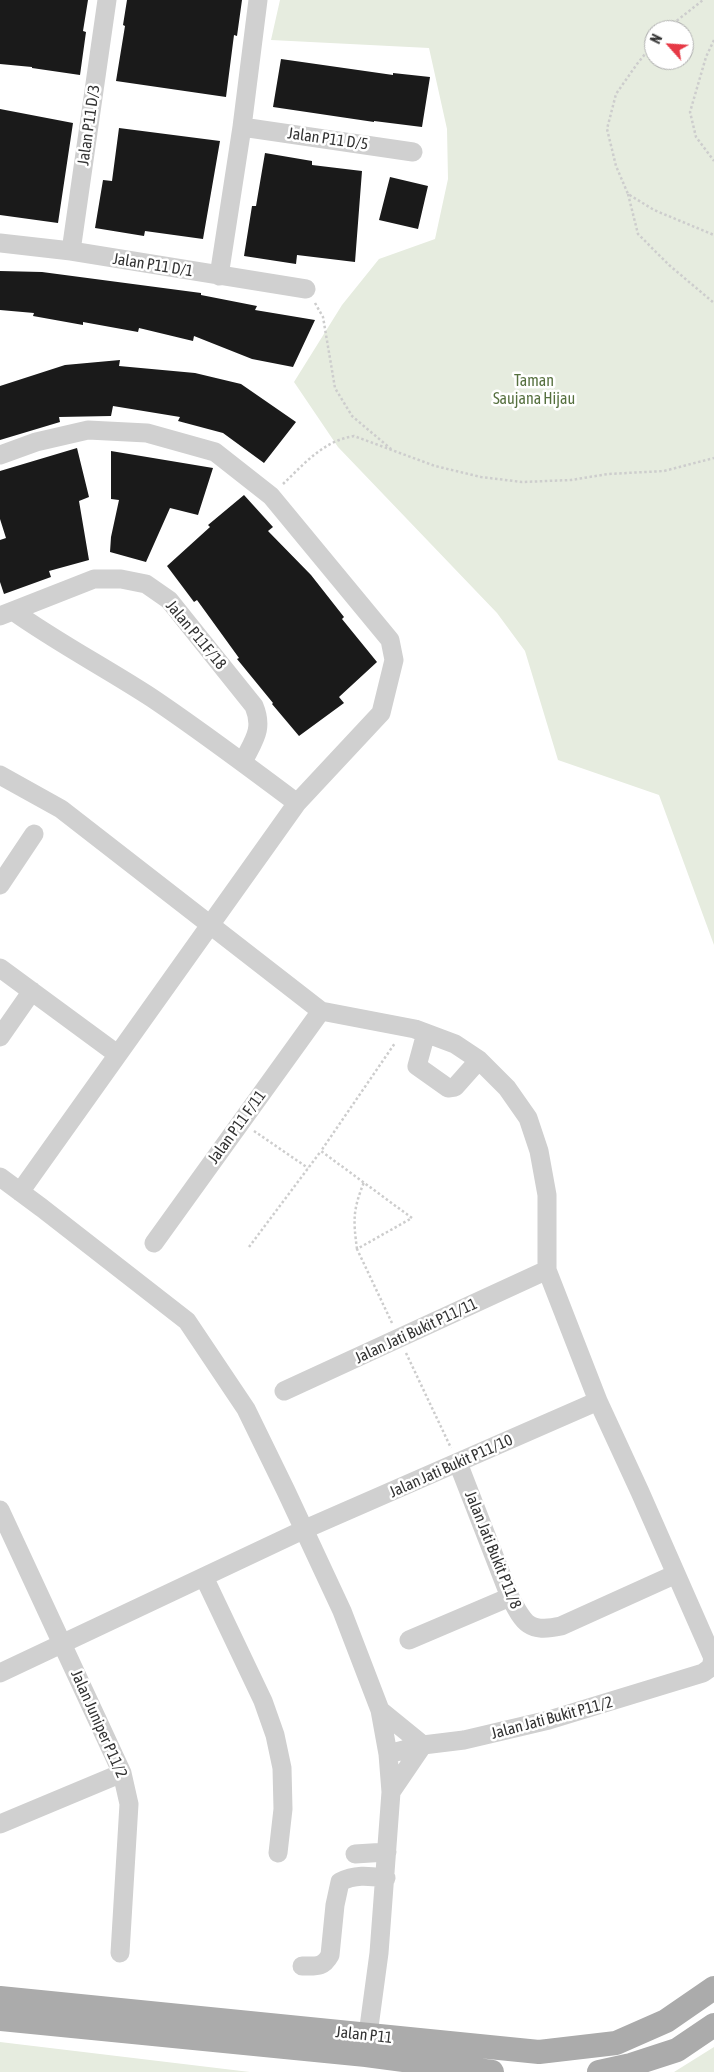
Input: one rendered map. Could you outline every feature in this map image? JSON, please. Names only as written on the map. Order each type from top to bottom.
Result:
[{"type":"main road","name":"Jalan P11","points":[[0,2019],[367,2045],[539,2052],[578,2049],[625,2039],[666,2020],[714,1988]]},
{"type":"main road","name":"Jalan P11","points":[[0,1998],[367,2045],[492,2072]]},
{"type":"main road","points":[[599,2072],[631,2065],[677,2050],[714,2025]]},
{"type":"street","name":"Jalan P11 D/3","points":[[71,251],[107,0]]},
{"type":"street","points":[[219,276],[242,126],[258,0]]},
{"type":"street","name":"Jalan P11 D/5","points":[[242,126],[413,152]]},
{"type":"street","name":"Jalan P11 D/1","points":[[0,243],[71,251],[306,289]]},
{"type":"street","points":[[0,455],[36,442],[88,430],[147,433],[215,452],[271,496],[390,640],[394,660],[381,713],[296,803],[20,1192]]},
{"type":"street","name":"Jalan P11F/18","points":[[7,614],[94,579],[121,579],[146,584],[169,600],[254,706],[259,718],[259,729],[243,762]]},
{"type":"street","name":"Jalan P11F/18","points":[[7,614],[37,628],[152,698],[243,762],[296,803]]},
{"type":"street","points":[[0,776],[61,809],[321,1011],[405,1027],[455,1044],[479,1060],[507,1088],[528,1118],[539,1151],[547,1195],[547,1270],[598,1401],[676,1574]]},
{"type":"street","points":[[0,885],[34,834]]},
{"type":"street","points":[[0,968],[117,1054]]},
{"type":"street","points":[[0,1037],[32,992]]},
{"type":"street","name":"Jalan P11 F/11","points":[[154,1243],[321,1011]]},
{"type":"street","points":[[426,1033],[417,1066],[448,1088],[455,1088],[479,1060]]},
{"type":"street","points":[[0,1177],[187,1321],[246,1409],[342,1611],[380,1710],[388,1754],[391,1792],[379,1953],[367,2045]]},
{"type":"street","name":"Jalan Jati Bukit P11/11","points":[[284,1391],[547,1270]]},
{"type":"street","name":"Jalan Jati Bukit P11/10","points":[[0,1673],[303,1530],[598,1401]]},
{"type":"street","name":"Jalan Jati Bukit P11/8","points":[[458,1463],[510,1597],[521,1617],[532,1626],[543,1630],[561,1626],[676,1574]]},
{"type":"street","name":"Jalan Juniper P11/2","points":[[0,1510],[122,1773],[128,1804],[120,1953]]},
{"type":"street","name":"Jalan Jati Bukit P11/2","points":[[388,1754],[423,1745],[464,1740],[549,1720],[703,1673],[711,1667],[713,1658],[676,1574]]},
{"type":"street","points":[[204,1577],[263,1701],[275,1735],[282,1776],[282,1809],[278,1853]]},
{"type":"street","points":[[409,1640],[510,1597]]},
{"type":"street","points":[[380,1710],[423,1745],[391,1792]]},
{"type":"street","points":[[0,1824],[122,1773]]},
{"type":"street","points":[[355,1854],[387,1852]]},
{"type":"street","points":[[302,1966],[320,1966],[326,1962],[330,1955],[335,1905],[340,1882],[361,1876],[386,1878]]},
{"type":"path","points":[[678,20],[703,0]]},
{"type":"path","points":[[714,40],[706,57],[690,112],[696,137],[714,161]]},
{"type":"path","points":[[644,55],[616,94],[607,130],[616,166],[628,194],[638,234],[669,265],[714,303]]},
{"type":"path","points":[[628,194],[654,210],[714,235]]},
{"type":"path","points":[[306,289],[323,318],[335,388],[352,416],[393,450]]},
{"type":"path","points":[[271,496],[318,450],[341,438],[354,436],[435,466],[481,477],[522,482],[571,480],[608,474],[664,471],[714,458]]},
{"type":"path","points":[[249,1247],[321,1150],[405,1027]]},
{"type":"path","points":[[253,1130],[308,1168]]},
{"type":"path","points":[[321,1150],[412,1218],[357,1249]]},
{"type":"path","points":[[364,1182],[354,1210],[357,1249],[458,1463]]},
{"type":"green space","name":"Taman Saujana Hijau","points":[[280,0],[714,0],[714,945],[659,795],[558,760],[525,651],[497,613],[338,447],[294,382],[342,305],[379,259],[435,239],[448,179],[447,129],[429,48],[271,40]]},
{"type":"green space","points":[[0,2042],[250,2072],[0,2072]]},
{"type":"green space","points":[[714,2047],[714,2072],[674,2072]]},
{"type":"building","points":[[0,0],[88,0],[83,31],[86,32],[80,75],[0,64]]},
{"type":"building","points":[[127,0],[242,0],[237,36],[234,35],[226,97],[116,81],[125,26],[123,25]]},
{"type":"building","points":[[281,59],[393,75],[393,73],[430,77],[422,127],[273,107]]},
{"type":"building","points":[[0,109],[73,123],[58,223],[0,215]]},
{"type":"building","points":[[119,128],[220,141],[203,239],[145,231],[144,236],[95,228],[103,180],[112,181]]},
{"type":"building","points":[[265,153],[312,161],[312,165],[362,171],[355,262],[297,255],[296,264],[244,256],[252,206],[256,206]]},
{"type":"building","points":[[390,177],[428,186],[418,229],[379,220]]},
{"type":"building","points":[[0,271],[42,272],[201,293],[201,295],[257,306],[255,310],[315,320],[293,367],[252,359],[194,336],[193,341],[139,328],[138,332],[83,322],[83,325],[33,316],[34,313],[0,310]]},
{"type":"building","points":[[120,360],[119,366],[195,373],[241,384],[296,422],[264,463],[223,433],[178,421],[180,417],[113,406],[111,416],[59,417],[60,422],[0,440],[0,386],[65,365]]},
{"type":"building","points":[[77,448],[89,497],[79,501],[89,560],[49,571],[51,577],[4,594],[0,582],[0,540],[6,538],[0,519],[0,471]]},
{"type":"building","points":[[111,451],[213,468],[198,515],[170,508],[146,562],[110,552],[111,537],[119,500],[111,499]]},
{"type":"building","points":[[244,495],[273,527],[268,531],[311,575],[344,617],[342,619],[377,662],[339,697],[344,703],[299,736],[237,659],[239,658],[197,600],[194,602],[167,566],[210,527],[208,525]]}]
